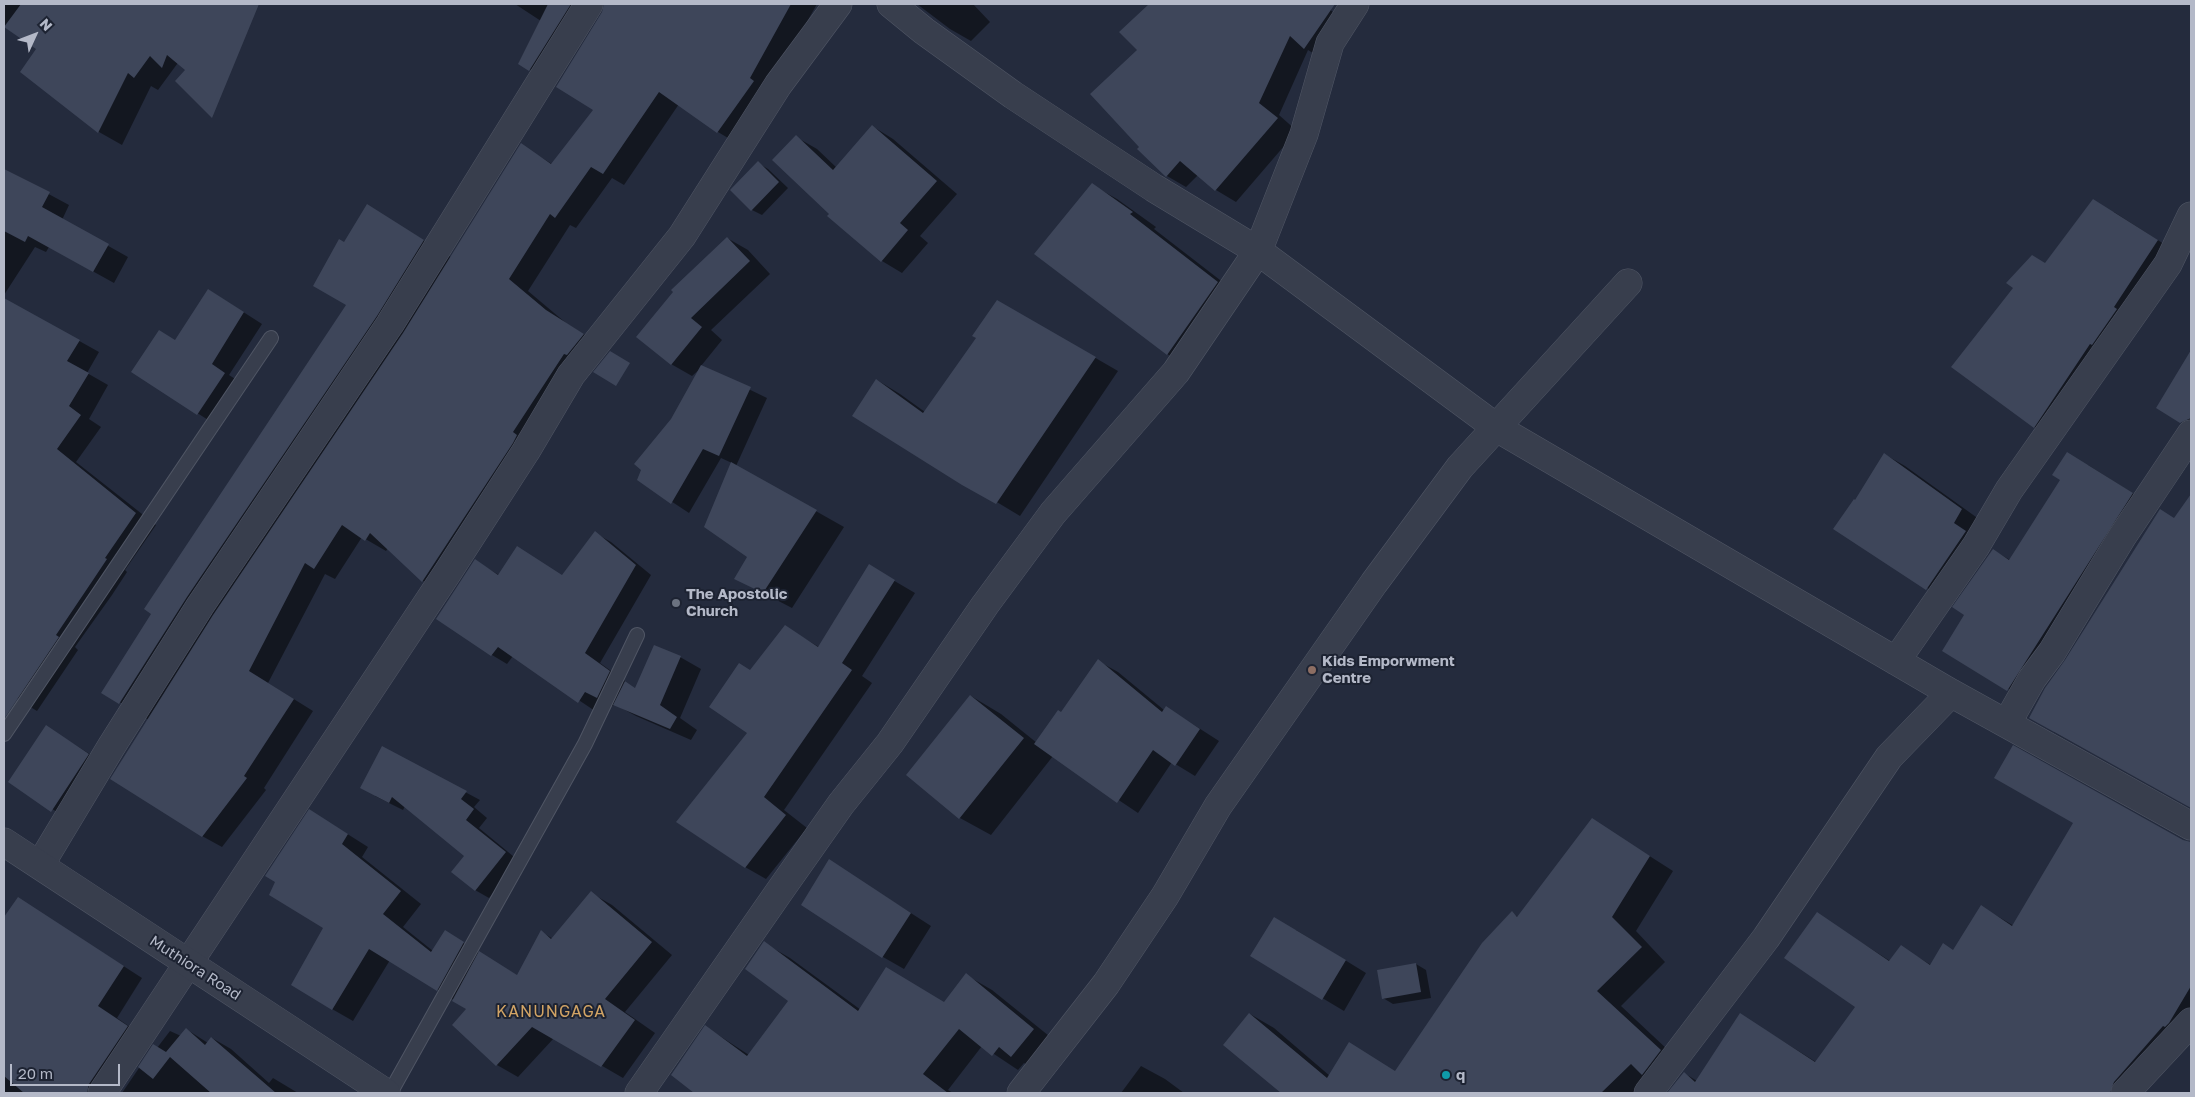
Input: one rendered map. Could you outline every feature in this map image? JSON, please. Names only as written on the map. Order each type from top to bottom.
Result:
[{"type":"street","points":[[40,865],[111,746],[200,606],[390,324],[588,4]]},
{"type":"street","points":[[102,1093],[453,564],[526,452],[571,375],[682,236],[778,85],[838,4]]},
{"type":"street","points":[[891,4],[924,31],[1013,95],[1154,188],[1258,251],[1497,428],[1896,661],[2191,826]]},
{"type":"street","points":[[639,1093],[784,884],[841,804],[890,743],[985,606],[1053,514],[1176,372],[1258,251],[1304,134],[1330,43],[1355,4]]},
{"type":"street","points":[[1896,661],[1976,546],[2009,490],[2168,264],[2191,216]]},
{"type":"street","points":[[1022,1093],[1106,984],[1165,896],[1218,806],[1374,583],[1460,467],[1628,283]]},
{"type":"street","points":[[2007,723],[2032,679],[2052,652],[2122,537],[2191,434]]},
{"type":"street","points":[[1648,1093],[1766,938],[1889,757],[1952,693]]},
{"type":"street","name":"Muthiora Road","points":[[4,842],[386,1093]]},
{"type":"street","points":[[2125,1093],[2191,1022]]},
{"type":"lane","points":[[4,734],[271,338]]},
{"type":"lane","points":[[390,1093],[584,744],[637,635]]},
{"type":"building","points":[[21,4],[259,4],[212,118],[175,81],[185,70],[167,55],[162,68],[150,56],[134,78],[128,73],[98,133],[20,72],[36,49],[4,27]]},
{"type":"building","points":[[548,4],[571,4],[529,71],[518,64]]},
{"type":"building","points":[[604,4],[791,4],[750,78],[754,81],[717,133],[659,92],[603,174],[591,167],[555,218],[550,214],[509,279],[546,310],[584,334],[567,355],[564,354],[513,432],[517,435],[513,443],[422,582],[370,533],[365,541],[342,525],[314,569],[305,563],[249,671],[294,699],[244,776],[247,778],[202,837],[110,779],[213,615],[403,333],[521,143],[551,164],[593,110],[556,87],[602,12]]},
{"type":"building","points":[[1149,4],[1335,4],[1304,49],[1290,36],[1259,103],[1278,118],[1215,191],[1180,161],[1166,177],[1137,149],[1139,147],[1090,94],[1137,50],[1119,32]]},
{"type":"building","points":[[872,125],[937,181],[900,223],[908,230],[881,262],[827,216],[829,214],[772,160],[796,135],[833,170]]},
{"type":"building","points":[[758,161],[779,182],[751,211],[730,190]]},
{"type":"building","points":[[4,169],[50,192],[42,207],[109,244],[93,272],[28,236],[25,242],[4,231]]},
{"type":"building","points":[[1092,183],[1133,212],[1130,214],[1218,282],[1167,355],[1034,254]]},
{"type":"building","points":[[2093,199],[2158,240],[2114,307],[2117,309],[2092,345],[2090,344],[2034,428],[1951,367],[2013,288],[2006,283],[2032,255],[2045,263]]},
{"type":"building","points":[[367,204],[424,240],[377,316],[187,597],[119,704],[101,693],[151,614],[144,609],[346,305],[313,286],[339,239],[344,242]]},
{"type":"building","points":[[727,237],[750,261],[691,318],[702,327],[671,365],[636,337],[673,292],[671,290]]},
{"type":"building","points":[[208,289],[244,312],[212,364],[225,373],[197,415],[131,372],[159,330],[175,340]]},
{"type":"building","points":[[4,298],[80,340],[67,361],[89,373],[69,406],[81,415],[57,449],[136,513],[56,635],[59,637],[4,719]]},
{"type":"building","points":[[997,300],[1096,357],[996,504],[962,485],[852,416],[876,379],[923,413],[976,338],[972,336]]},
{"type":"building","points":[[2191,350],[2191,418],[2180,423],[2156,408]]},
{"type":"building","points":[[610,351],[630,363],[616,386],[593,372]]},
{"type":"building","points":[[701,365],[751,387],[719,456],[703,449],[671,504],[637,480],[641,470],[634,464],[671,419]]},
{"type":"building","points":[[2067,452],[2133,493],[2007,691],[1942,651],[1964,615],[1952,607],[1993,549],[2009,560],[2060,480],[2052,475]]},
{"type":"building","points":[[1884,453],[1962,509],[1954,523],[1966,531],[1926,590],[1833,529],[1855,500]]},
{"type":"building","points":[[731,462],[817,510],[763,593],[734,579],[747,557],[704,527]]},
{"type":"building","points":[[2191,494],[2191,808],[2029,718],[2045,688],[2065,660],[2160,509],[2174,518]]},
{"type":"building","points":[[595,531],[636,565],[585,653],[610,671],[597,698],[585,692],[578,703],[498,647],[491,656],[436,619],[475,559],[498,575],[517,546],[562,575]]},
{"type":"building","points":[[869,564],[895,580],[842,663],[852,670],[764,797],[786,815],[745,868],[676,822],[747,733],[709,707],[739,663],[750,670],[785,625],[818,647]]},
{"type":"building","points":[[654,645],[681,656],[660,705],[677,717],[670,729],[613,705],[625,681],[635,688]]},
{"type":"building","points":[[1098,659],[1162,712],[1166,706],[1200,729],[1175,766],[1153,750],[1117,803],[1034,744],[1058,710],[1061,712]]},
{"type":"building","points":[[970,695],[1024,738],[959,819],[906,775]]},
{"type":"building","points":[[46,725],[89,754],[51,812],[8,782]]},
{"type":"building","points":[[2013,745],[2183,840],[2191,842],[2191,986],[2169,1023],[2165,1027],[2163,1026],[2114,1082],[2110,1093],[1667,1093],[1684,1072],[1695,1082],[1740,1013],[1815,1062],[1855,1007],[1784,958],[1817,912],[1889,961],[1901,945],[1930,965],[1943,943],[1953,950],[1981,905],[2012,926],[2073,823],[1994,778]]},
{"type":"building","points":[[382,746],[467,791],[461,799],[474,809],[466,820],[506,852],[475,891],[451,872],[464,856],[392,797],[389,803],[360,788]]},
{"type":"building","points":[[309,809],[348,834],[342,844],[401,891],[383,914],[431,952],[445,930],[464,942],[437,991],[369,949],[332,1010],[291,985],[323,928],[269,895],[275,882],[265,876]]},
{"type":"building","points":[[1592,818],[1650,856],[1612,917],[1642,947],[1597,991],[1661,1050],[1642,1075],[1631,1064],[1601,1093],[1281,1093],[1223,1045],[1249,1013],[1327,1078],[1349,1042],[1395,1071],[1482,943],[1512,911],[1517,917]]},
{"type":"building","points":[[829,859],[911,913],[882,958],[801,905]]},
{"type":"building","points":[[591,891],[652,942],[605,999],[635,1020],[601,1067],[532,1027],[496,1066],[452,1025],[466,1009],[452,1001],[479,951],[517,975],[541,930],[551,939]]},
{"type":"building","points":[[18,897],[124,966],[98,1006],[128,1026],[89,1084],[87,1093],[24,1093],[4,1076],[4,917]]},
{"type":"building","points":[[1274,917],[1346,960],[1322,1000],[1250,956]]},
{"type":"building","points":[[764,941],[858,1011],[886,967],[944,1002],[966,973],[1034,1029],[1011,1057],[999,1047],[992,1056],[959,1029],[923,1074],[948,1093],[694,1093],[671,1075],[705,1025],[747,1056],[788,1001],[745,969]]},
{"type":"building","points":[[1416,963],[1421,992],[1382,999],[1377,970]]},
{"type":"building","points":[[186,1028],[205,1045],[211,1037],[276,1093],[211,1093],[170,1057],[153,1079],[138,1067],[153,1044],[166,1052]]},
{"type":"place","name":"The Apostolic Church","points":[[676,603]]},
{"type":"place","name":"Kids Emporwment Centre","points":[[1312,670]]},
{"type":"place","name":"q","points":[[1446,1075]]},
{"type":"district","name":"KANUNGAGA","points":[[551,1012]]}]
